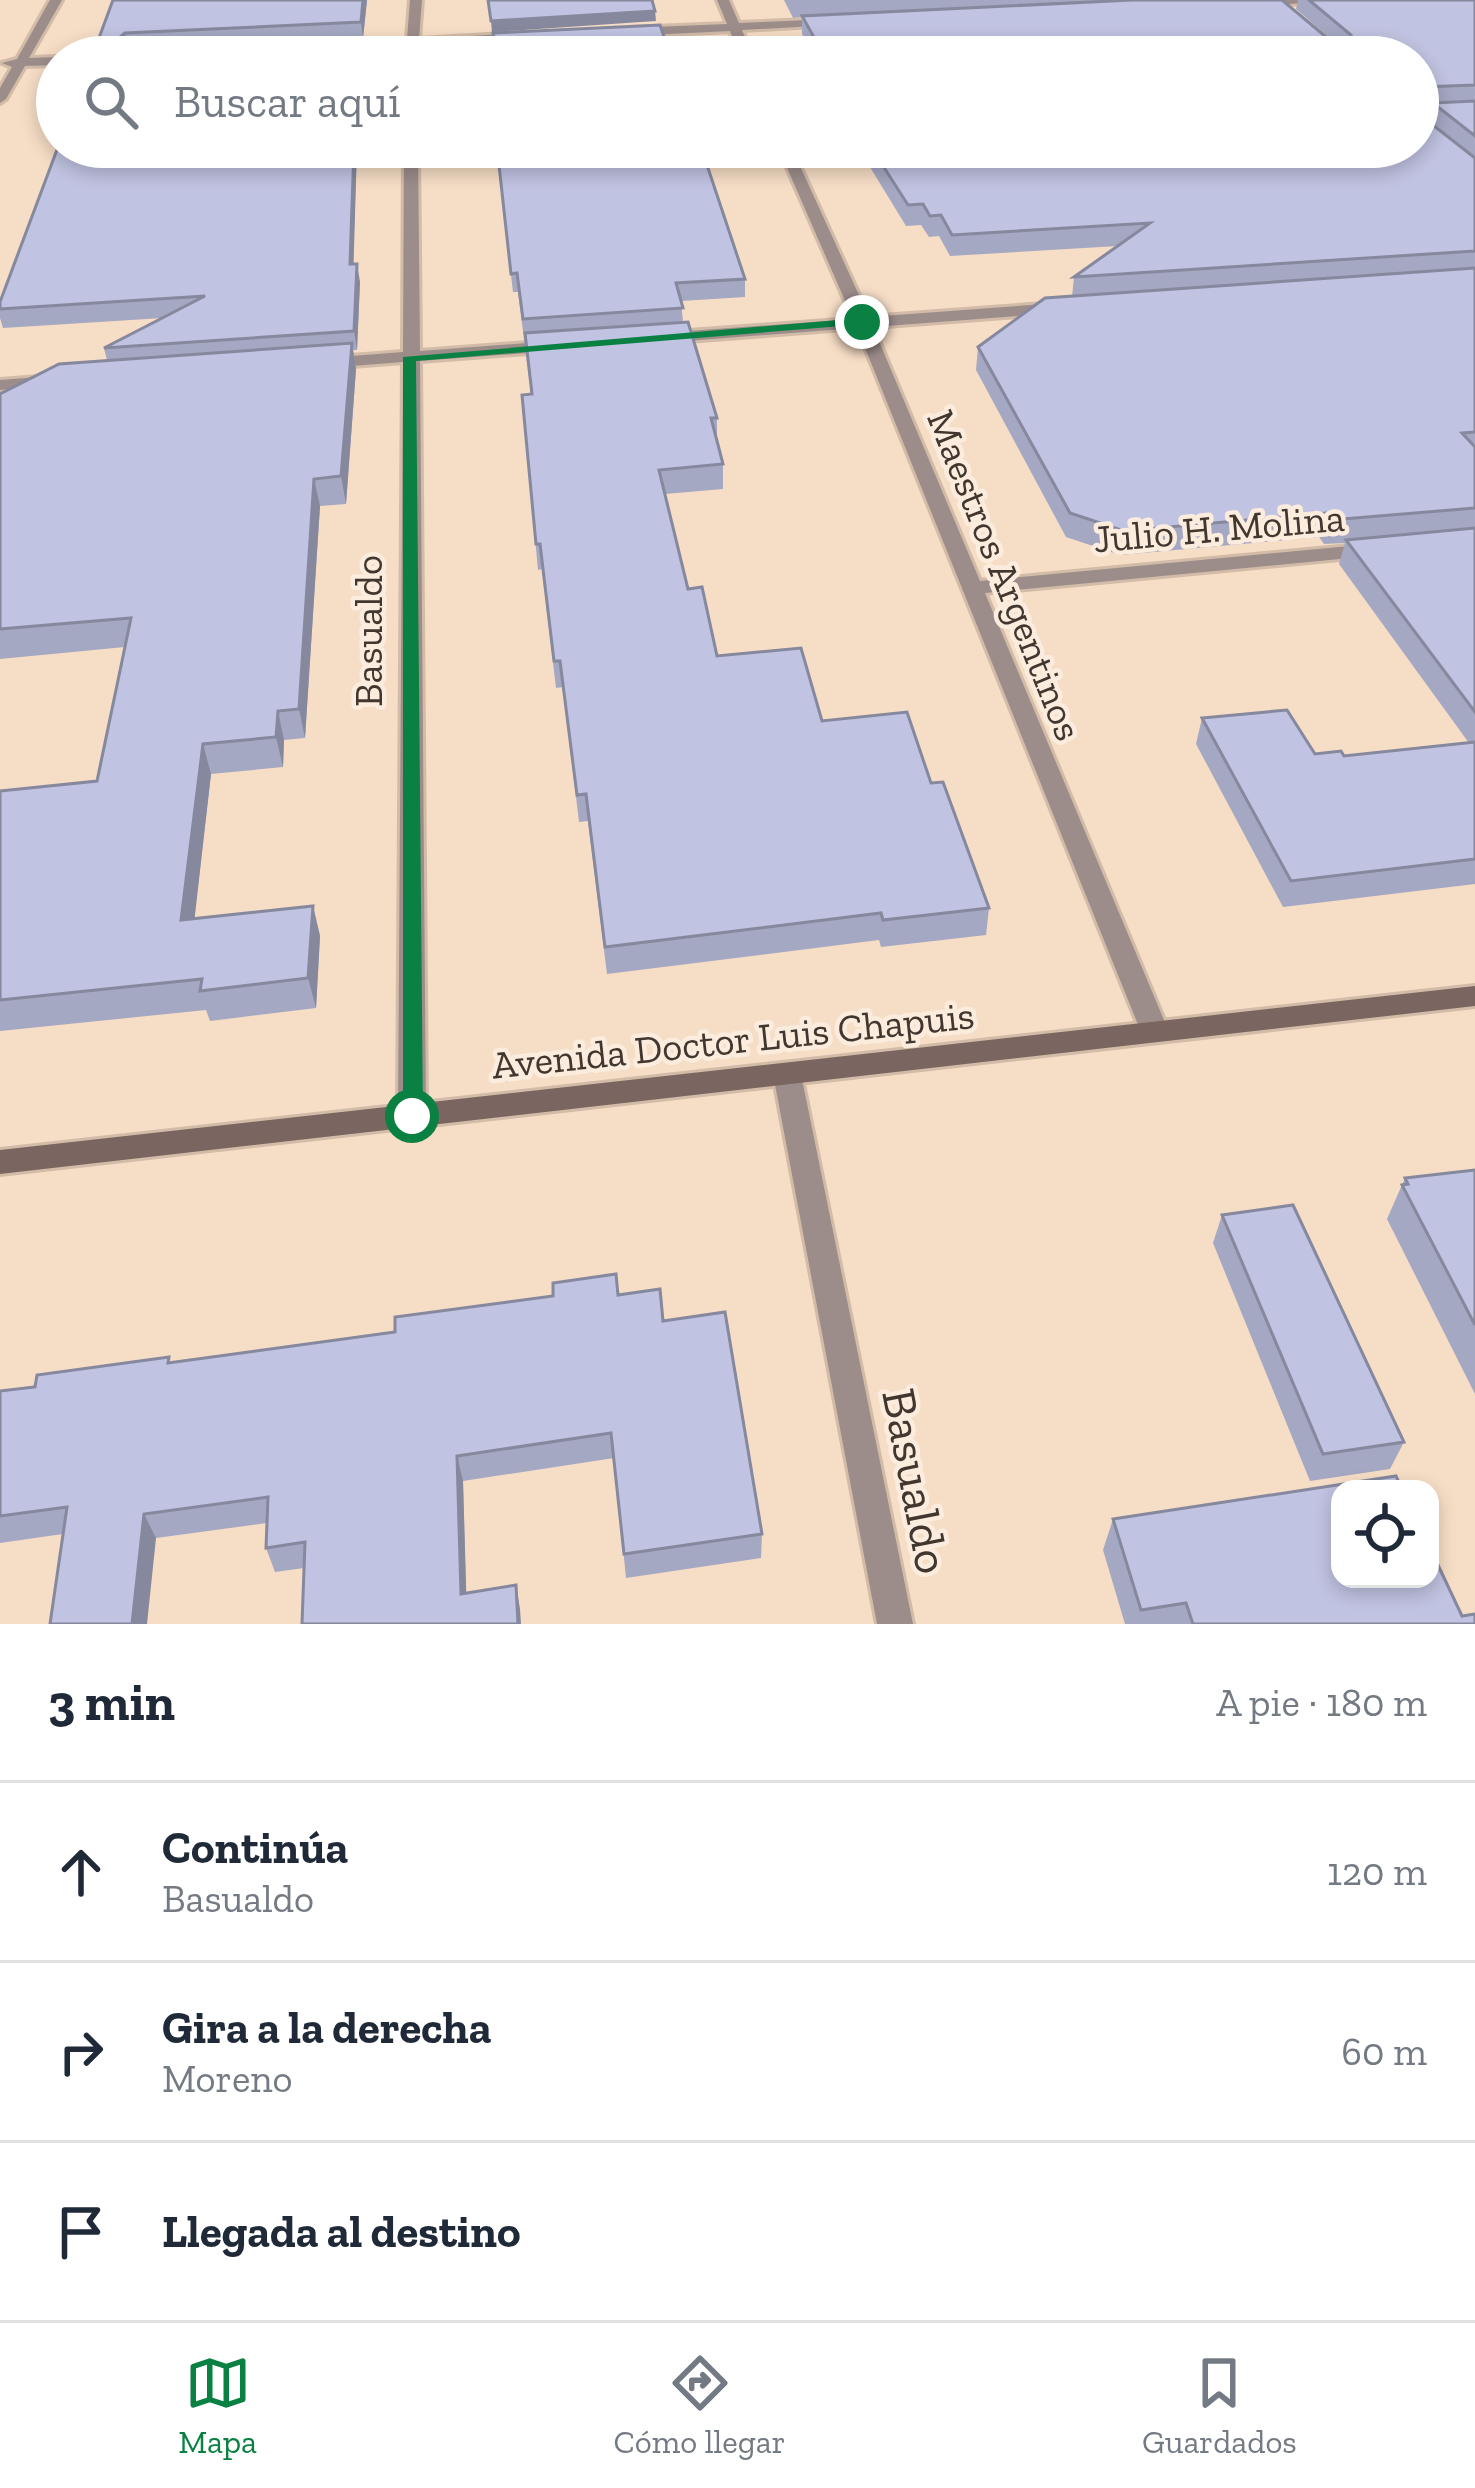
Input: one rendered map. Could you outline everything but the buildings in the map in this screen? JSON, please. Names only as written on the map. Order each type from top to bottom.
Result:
[{"type":"main road","name":"Avenida Doctor Luis Chapuis","points":[[0,1162],[1475,996]]},
{"type":"street","points":[[0,99],[56,0]]},
{"type":"street","points":[[413,36],[416,0]]},
{"type":"street","points":[[723,0],[738,36]]},
{"type":"street","points":[[1227,5],[1336,0]]},
{"type":"street","points":[[1273,2],[1290,16]]},
{"type":"street","points":[[619,32],[852,22]]},
{"type":"street","points":[[0,64],[36,62]]},
{"type":"street","points":[[1439,113],[1475,111]]},
{"type":"street","name":"Basualdo","points":[[411,168],[412,1116]]},
{"type":"street","name":"Maestros Argentinos","points":[[794,168],[1155,1032]]},
{"type":"street","points":[[648,339],[1075,307]]},
{"type":"street","points":[[296,365],[576,344]]},
{"type":"street","points":[[0,385],[68,380]]},
{"type":"street","name":"Julio H. Molina","points":[[970,588],[1383,549]]},
{"type":"street","name":"Basualdo","points":[[787,1074],[895,1624]]},
{"type":"route","points":[[412,1116],[410,357],[862,322]]}]
